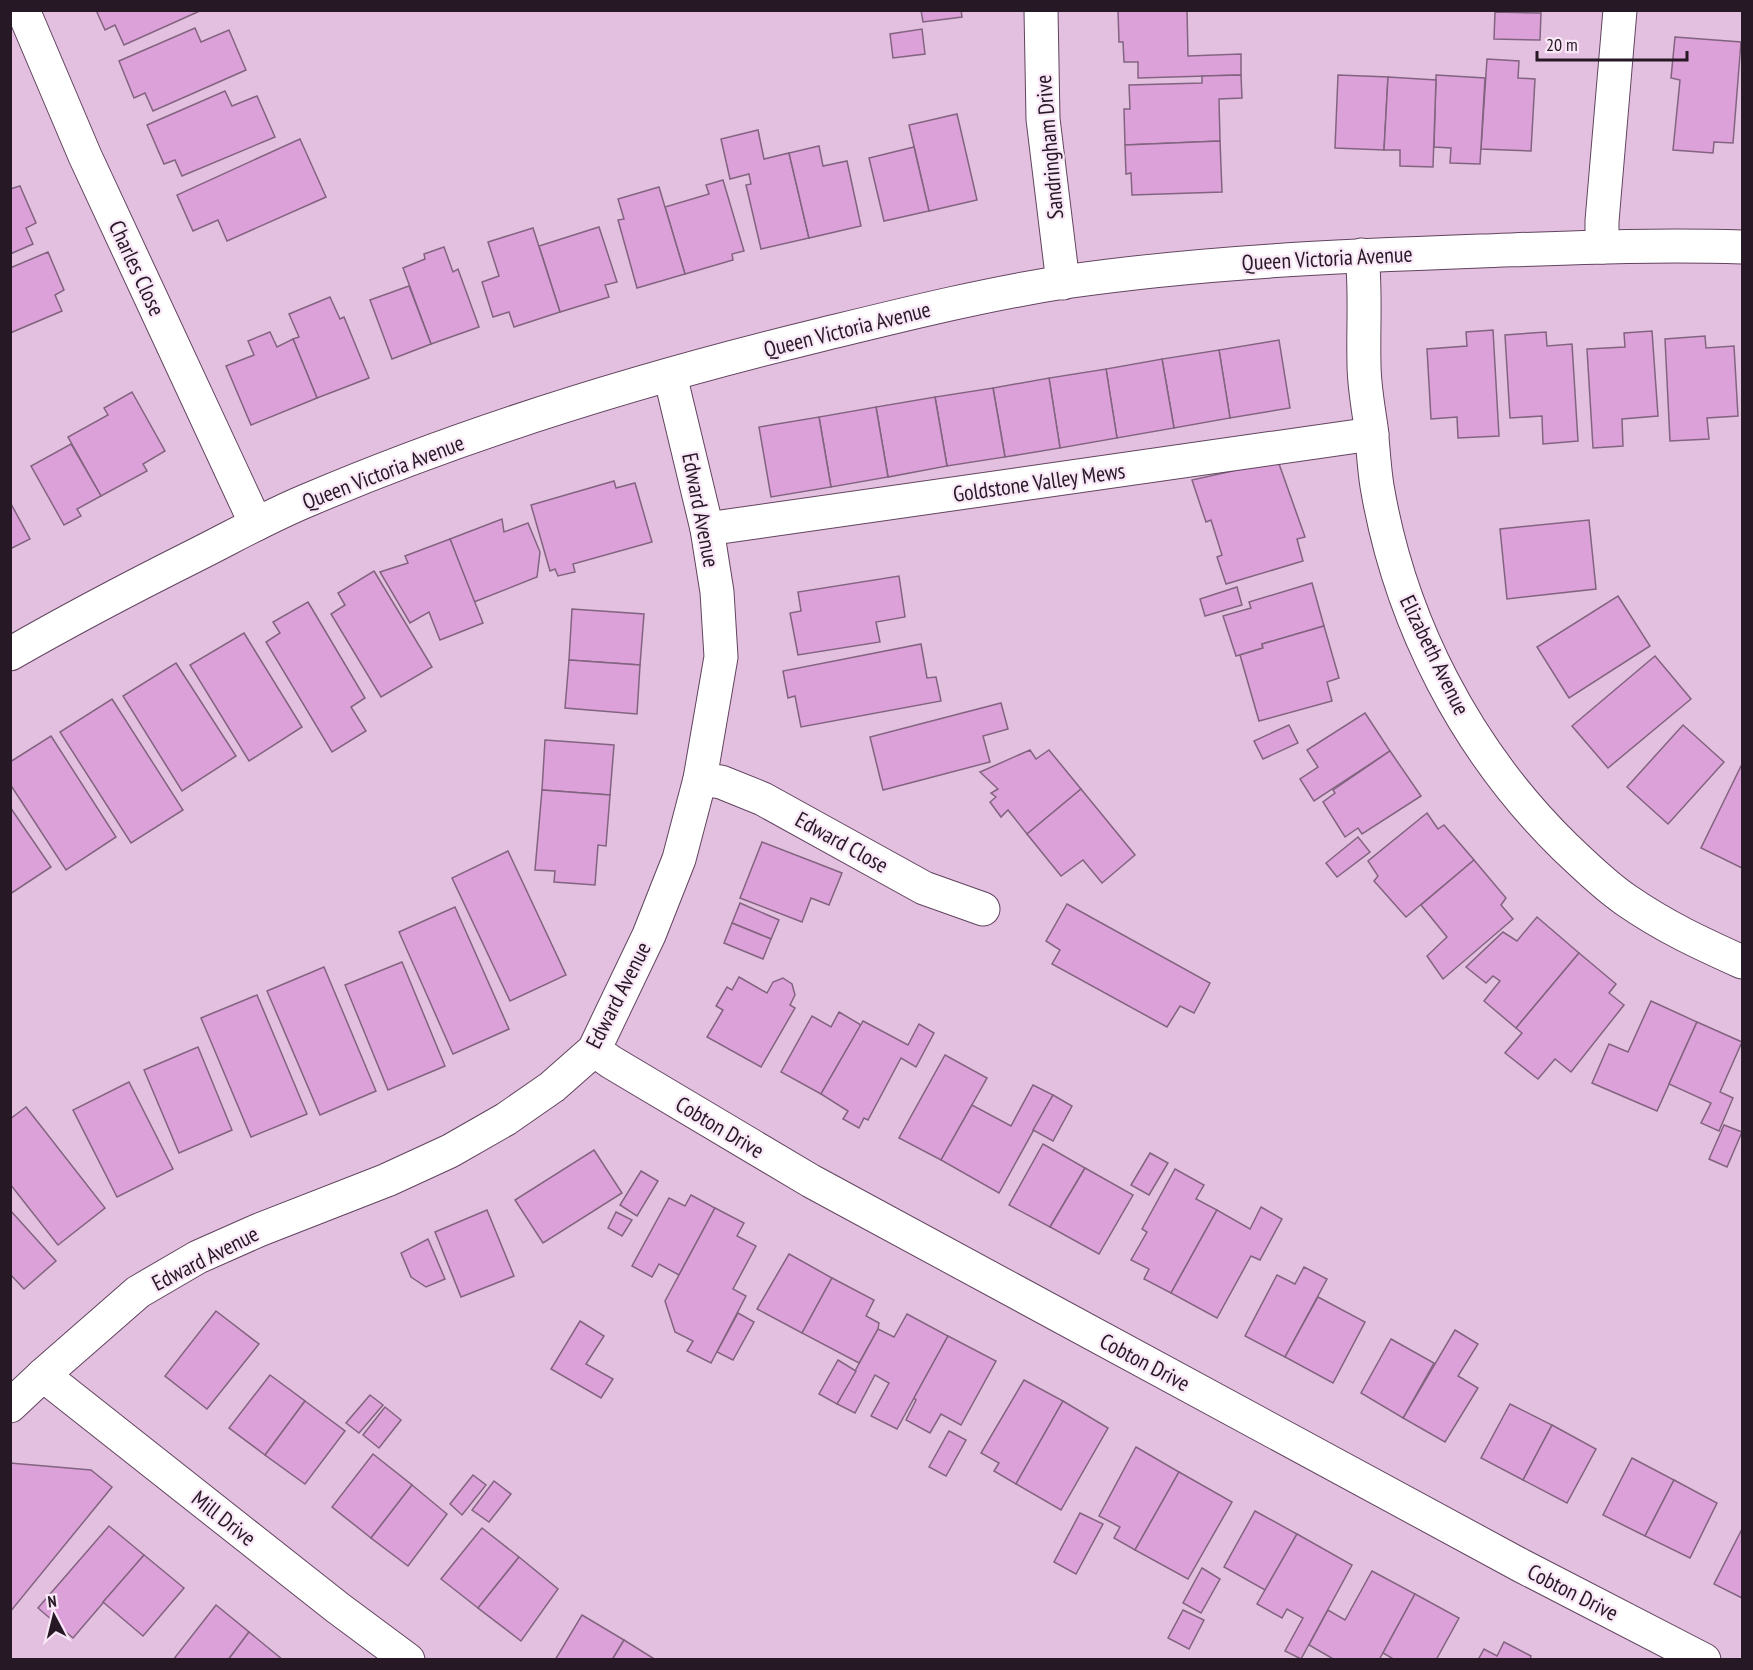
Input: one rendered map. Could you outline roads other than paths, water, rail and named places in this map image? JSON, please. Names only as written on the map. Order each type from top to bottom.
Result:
[{"type":"street","name":"Charles Close","points":[[23,10],[85,156],[256,524]]},
{"type":"street","name":"Sandringham Drive","points":[[1041,10],[1043,119],[1063,283]]},
{"type":"street","points":[[1602,247],[1602,221],[1620,10]]},
{"type":"street","name":"Queen Victoria Avenue","points":[[10,654],[76,615],[256,524],[411,458],[567,405],[670,375],[766,348],[965,301],[1063,283],[1218,264],[1362,255],[1602,247],[1743,247]]},
{"type":"street","name":"Elizabeth Avenue","points":[[1362,255],[1365,279],[1364,367],[1377,484],[1387,535],[1400,583],[1418,630],[1442,681],[1504,778],[1540,822],[1581,862],[1624,899],[1677,933],[1743,962]]},
{"type":"street","name":"Edward Avenue","points":[[10,1406],[138,1292],[198,1257],[387,1180],[450,1151],[506,1119],[543,1093],[594,1050],[649,935],[679,859],[700,779],[721,657],[717,592],[707,530],[670,375]]},
{"type":"street","name":"Goldstone Valley Mews","points":[[707,530],[1372,435]]},
{"type":"street","name":"Edward Close","points":[[700,779],[721,782],[763,799],[924,888],[983,909]]},
{"type":"street","name":"Cobton Drive","points":[[594,1050],[610,1062],[811,1181],[1511,1560],[1704,1659]]},
{"type":"street","name":"Mill Drive","points":[[43,1375],[338,1608],[408,1659]]}]
